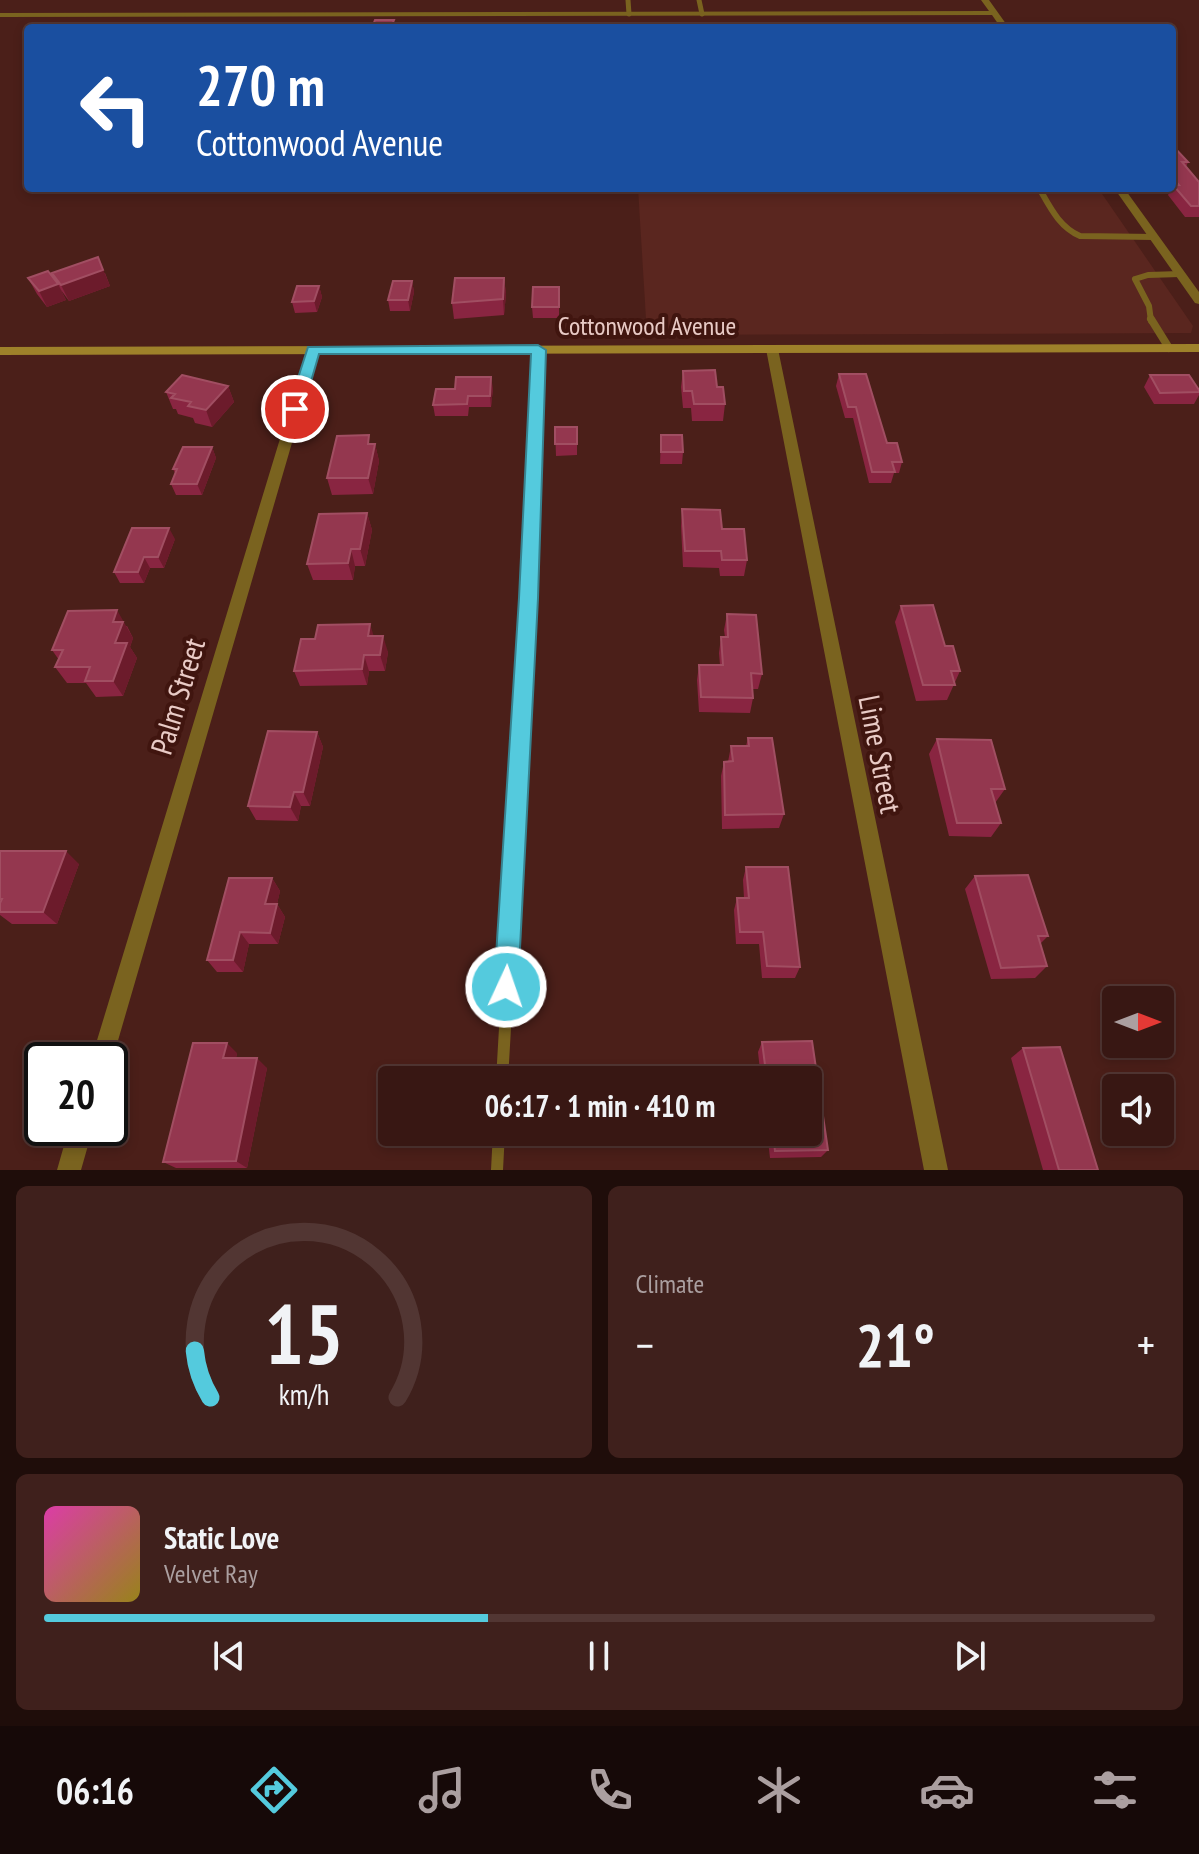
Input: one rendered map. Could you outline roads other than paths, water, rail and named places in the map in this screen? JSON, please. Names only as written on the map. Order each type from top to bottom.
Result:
[{"type":"street","points":[[985,0],[1002,24]]},
{"type":"street","points":[[0,15],[994,13]]},
{"type":"street","points":[[1122,192],[1199,300]]},
{"type":"street","name":"Cottonwood Avenue","points":[[0,351],[1199,348]]},
{"type":"street","name":"Lime Street","points":[[772,349],[936,1170]]},
{"type":"street","name":"Palm Street","points":[[107,1042],[313,350]]},
{"type":"street","points":[[69,1170],[76,1146]]},
{"type":"lane","points":[[628,0],[629,14]]},
{"type":"lane","points":[[699,0],[702,14]]},
{"type":"lane","points":[[1042,192],[1071,234],[1154,237]]},
{"type":"lane","points":[[1169,348],[1152,324],[1149,306],[1135,279],[1148,275],[1180,274]]},
{"type":"lane","points":[[503,1066],[529,582],[538,350]]},
{"type":"lane","points":[[497,1170],[498,1146]]}]
